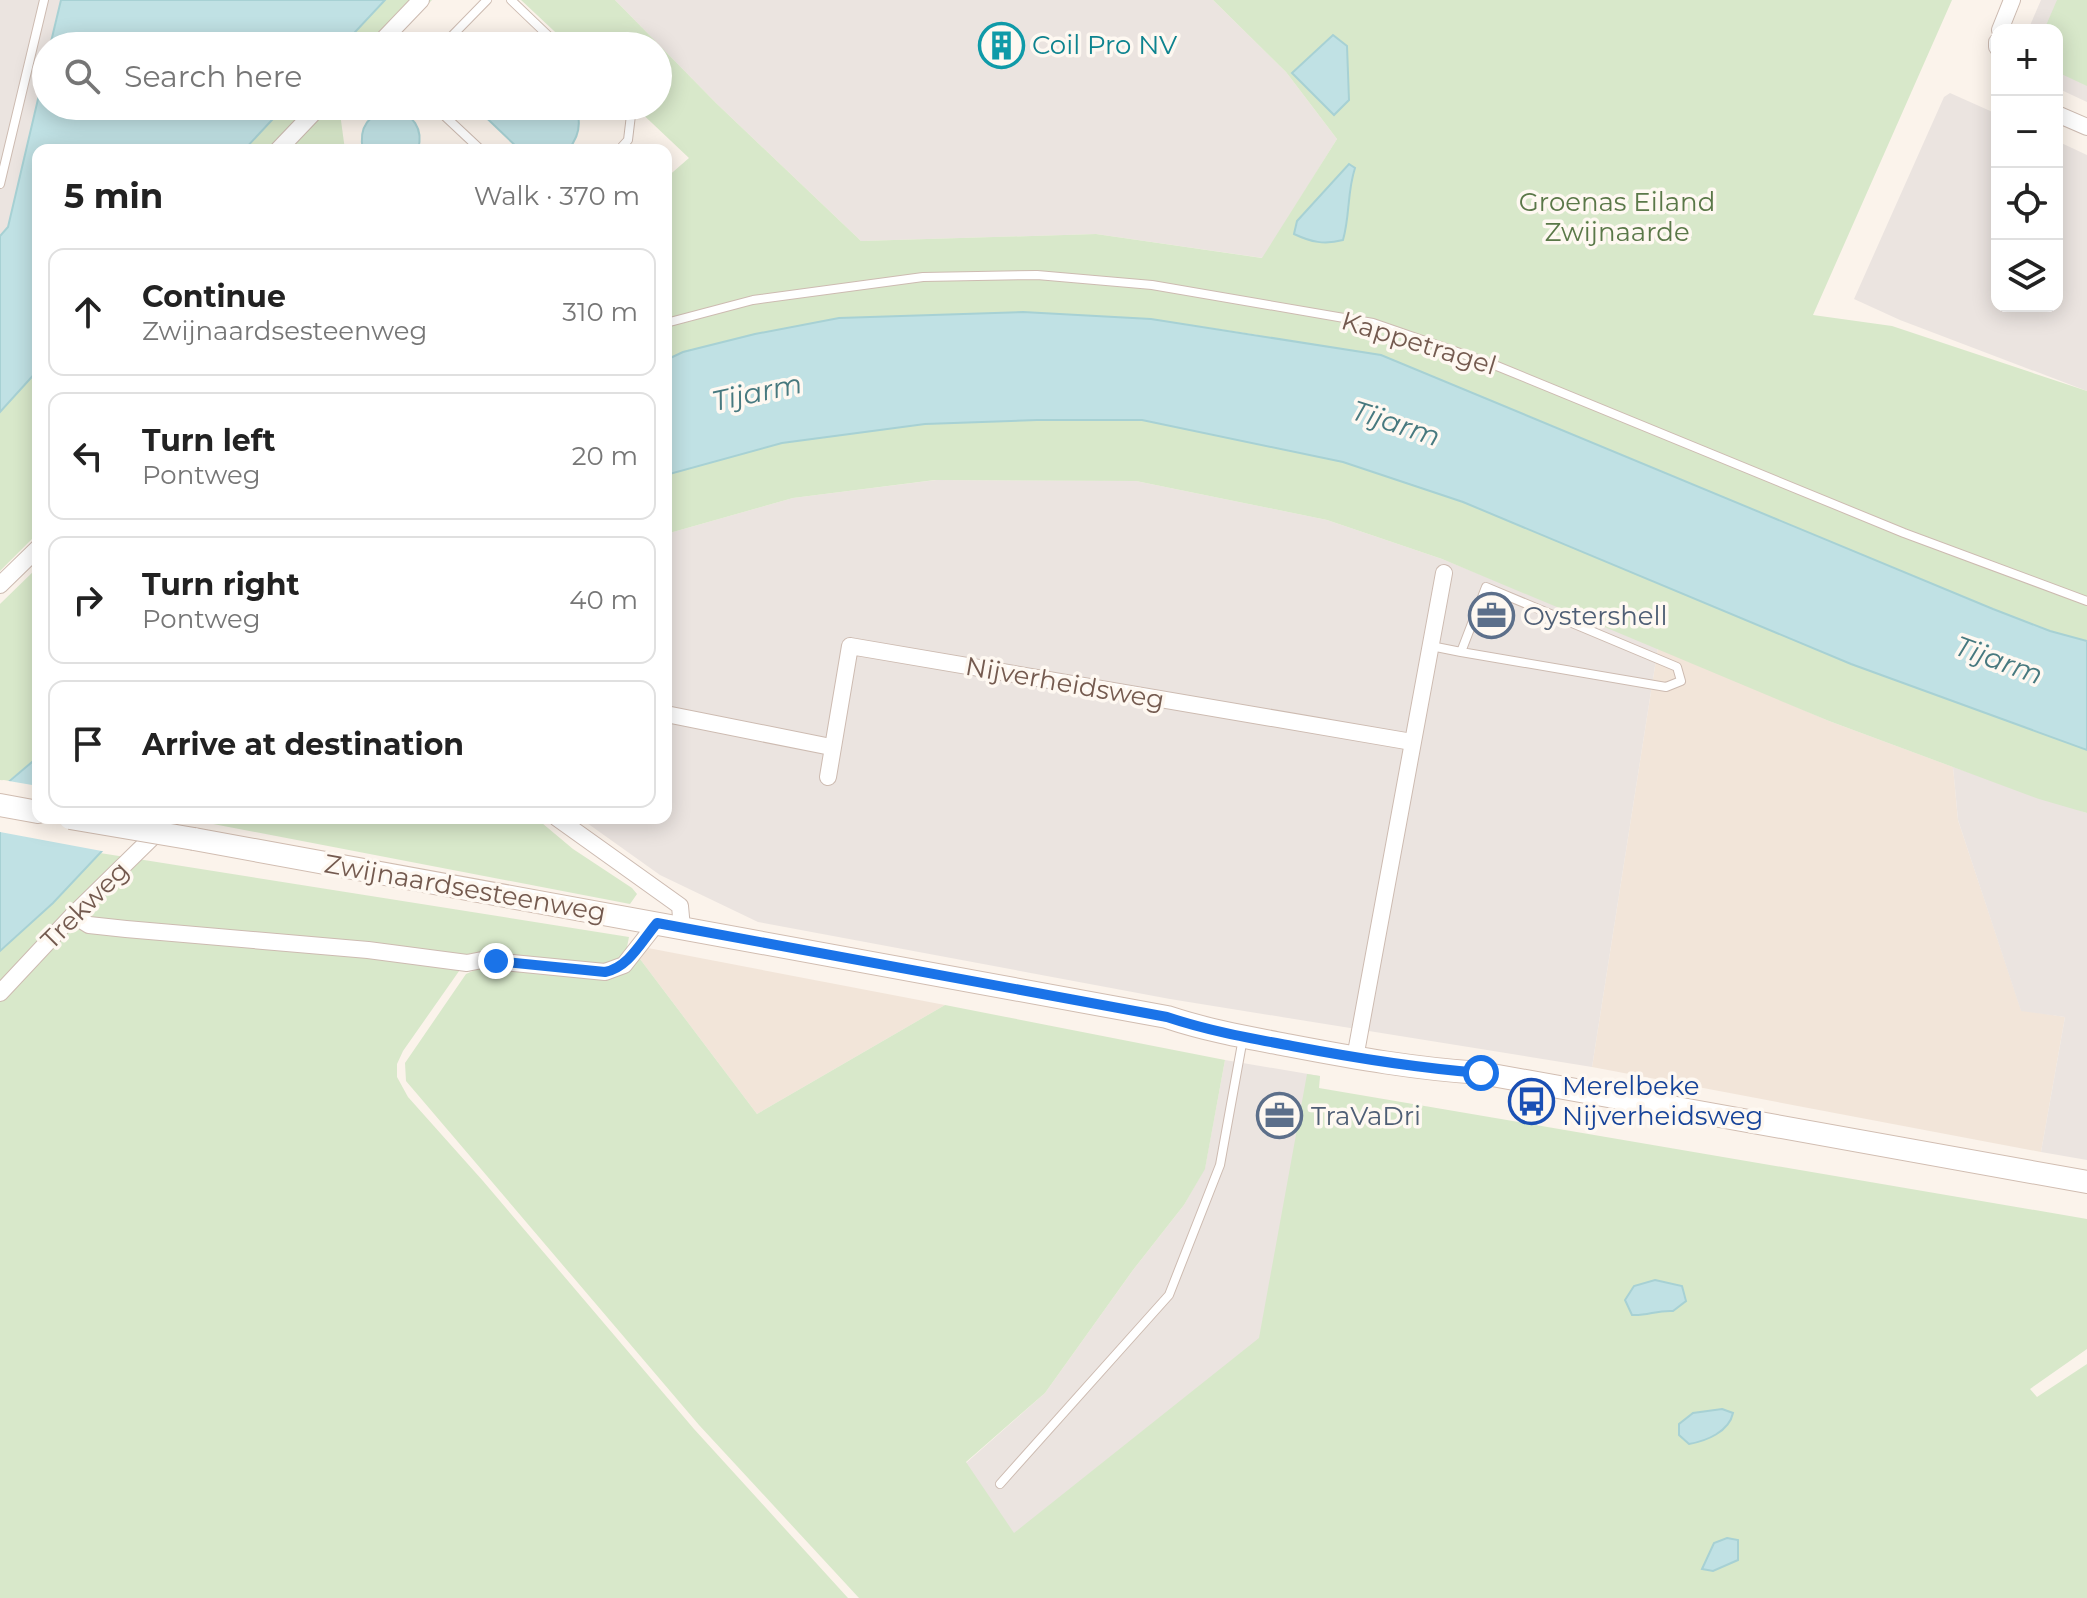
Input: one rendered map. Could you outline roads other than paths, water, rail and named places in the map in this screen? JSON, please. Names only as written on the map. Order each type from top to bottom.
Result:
[{"type":"main road","points":[[0,805],[32,811]]},
{"type":"main road","name":"Zwijnaardsesteenweg","points":[[105,824],[1167,1017],[1243,1038],[1417,1068],[1481,1073],[2087,1182]]},
{"type":"street","points":[[390,32],[421,0]]},
{"type":"street","points":[[2002,24],[2012,0]]},
{"type":"street","points":[[2063,117],[2087,127]]},
{"type":"street","points":[[284,144],[307,120]]},
{"type":"street","points":[[0,585],[32,554]]},
{"type":"street","points":[[1355,1058],[1444,573]]},
{"type":"street","name":"Nijverheidsweg","points":[[828,777],[850,646],[1412,742]]},
{"type":"street","points":[[672,715],[831,747]]},
{"type":"street","name":"Trekweg","points":[[0,993],[73,915],[166,824]]},
{"type":"street","points":[[565,824],[680,906],[682,928]]},
{"type":"street","points":[[73,915],[89,925],[126,929],[380,951],[467,963],[482,960],[605,972],[624,965],[657,923]]},
{"type":"lane","points":[[36,32],[44,0]]},
{"type":"lane","points":[[456,32],[487,0]]},
{"type":"lane","points":[[511,0],[544,32]]},
{"type":"lane","points":[[0,184],[32,50]]},
{"type":"lane","points":[[449,120],[475,144]]},
{"type":"lane","points":[[624,144],[628,140],[630,120]]},
{"type":"lane","name":"Kappetragel","points":[[672,321],[753,300],[923,277],[1037,275],[1152,285],[1373,323],[1492,364],[1904,533],[2087,601]]},
{"type":"lane","points":[[1430,646],[1461,652],[1666,687],[1681,681],[1677,667],[1486,587],[1461,652]]},
{"type":"lane","points":[[1000,1484],[1169,1295],[1220,1165],[1243,1038]]},
{"type":"water","points":[[61,0],[385,0],[355,32],[53,32]]},
{"type":"water","points":[[1333,35],[1347,46],[1349,100],[1334,115],[1292,73]]},
{"type":"water","points":[[33,120],[272,120],[250,144],[32,144],[32,377],[0,412],[0,236],[8,227]]},
{"type":"water","points":[[413,120],[418,129],[419,144],[362,144],[367,122]]},
{"type":"water","points":[[489,120],[578,120],[577,135],[572,144],[514,144]]},
{"type":"water","points":[[1349,164],[1355,168],[1343,240],[1318,242],[1294,234],[1297,221]]},
{"type":"water","name":"Tijarm","points":[[1023,312],[1151,319],[1381,355],[1993,609],[2050,631],[2087,641],[2087,750],[1851,664],[1463,502],[1343,462],[1142,420],[925,424],[782,443],[672,473],[672,357],[755,334],[839,318]]},
{"type":"water","points":[[32,762],[32,824],[127,824],[53,903],[0,951],[0,789]]},
{"type":"water","points":[[1655,1280],[1682,1286],[1686,1301],[1673,1311],[1632,1315],[1625,1300],[1634,1286]]},
{"type":"water","points":[[1722,1409],[1733,1413],[1727,1425],[1716,1434],[1689,1444],[1679,1435],[1679,1424],[1693,1413]]},
{"type":"water","points":[[1727,1538],[1738,1540],[1738,1560],[1713,1571],[1702,1569],[1714,1543]]},
{"type":"place","name":"Coil Pro NV","points":[[1001,45]]},
{"type":"place","name":"Oystershell","points":[[1492,616]]},
{"type":"place","name":"Merelbeke Nijverheidsweg","points":[[1531,1101]]},
{"type":"place","name":"TraVaDri","points":[[1280,1116]]},
{"type":"park label","name":"Groenas Eiland Zwijnaarde","points":[[1617,217]]}]
